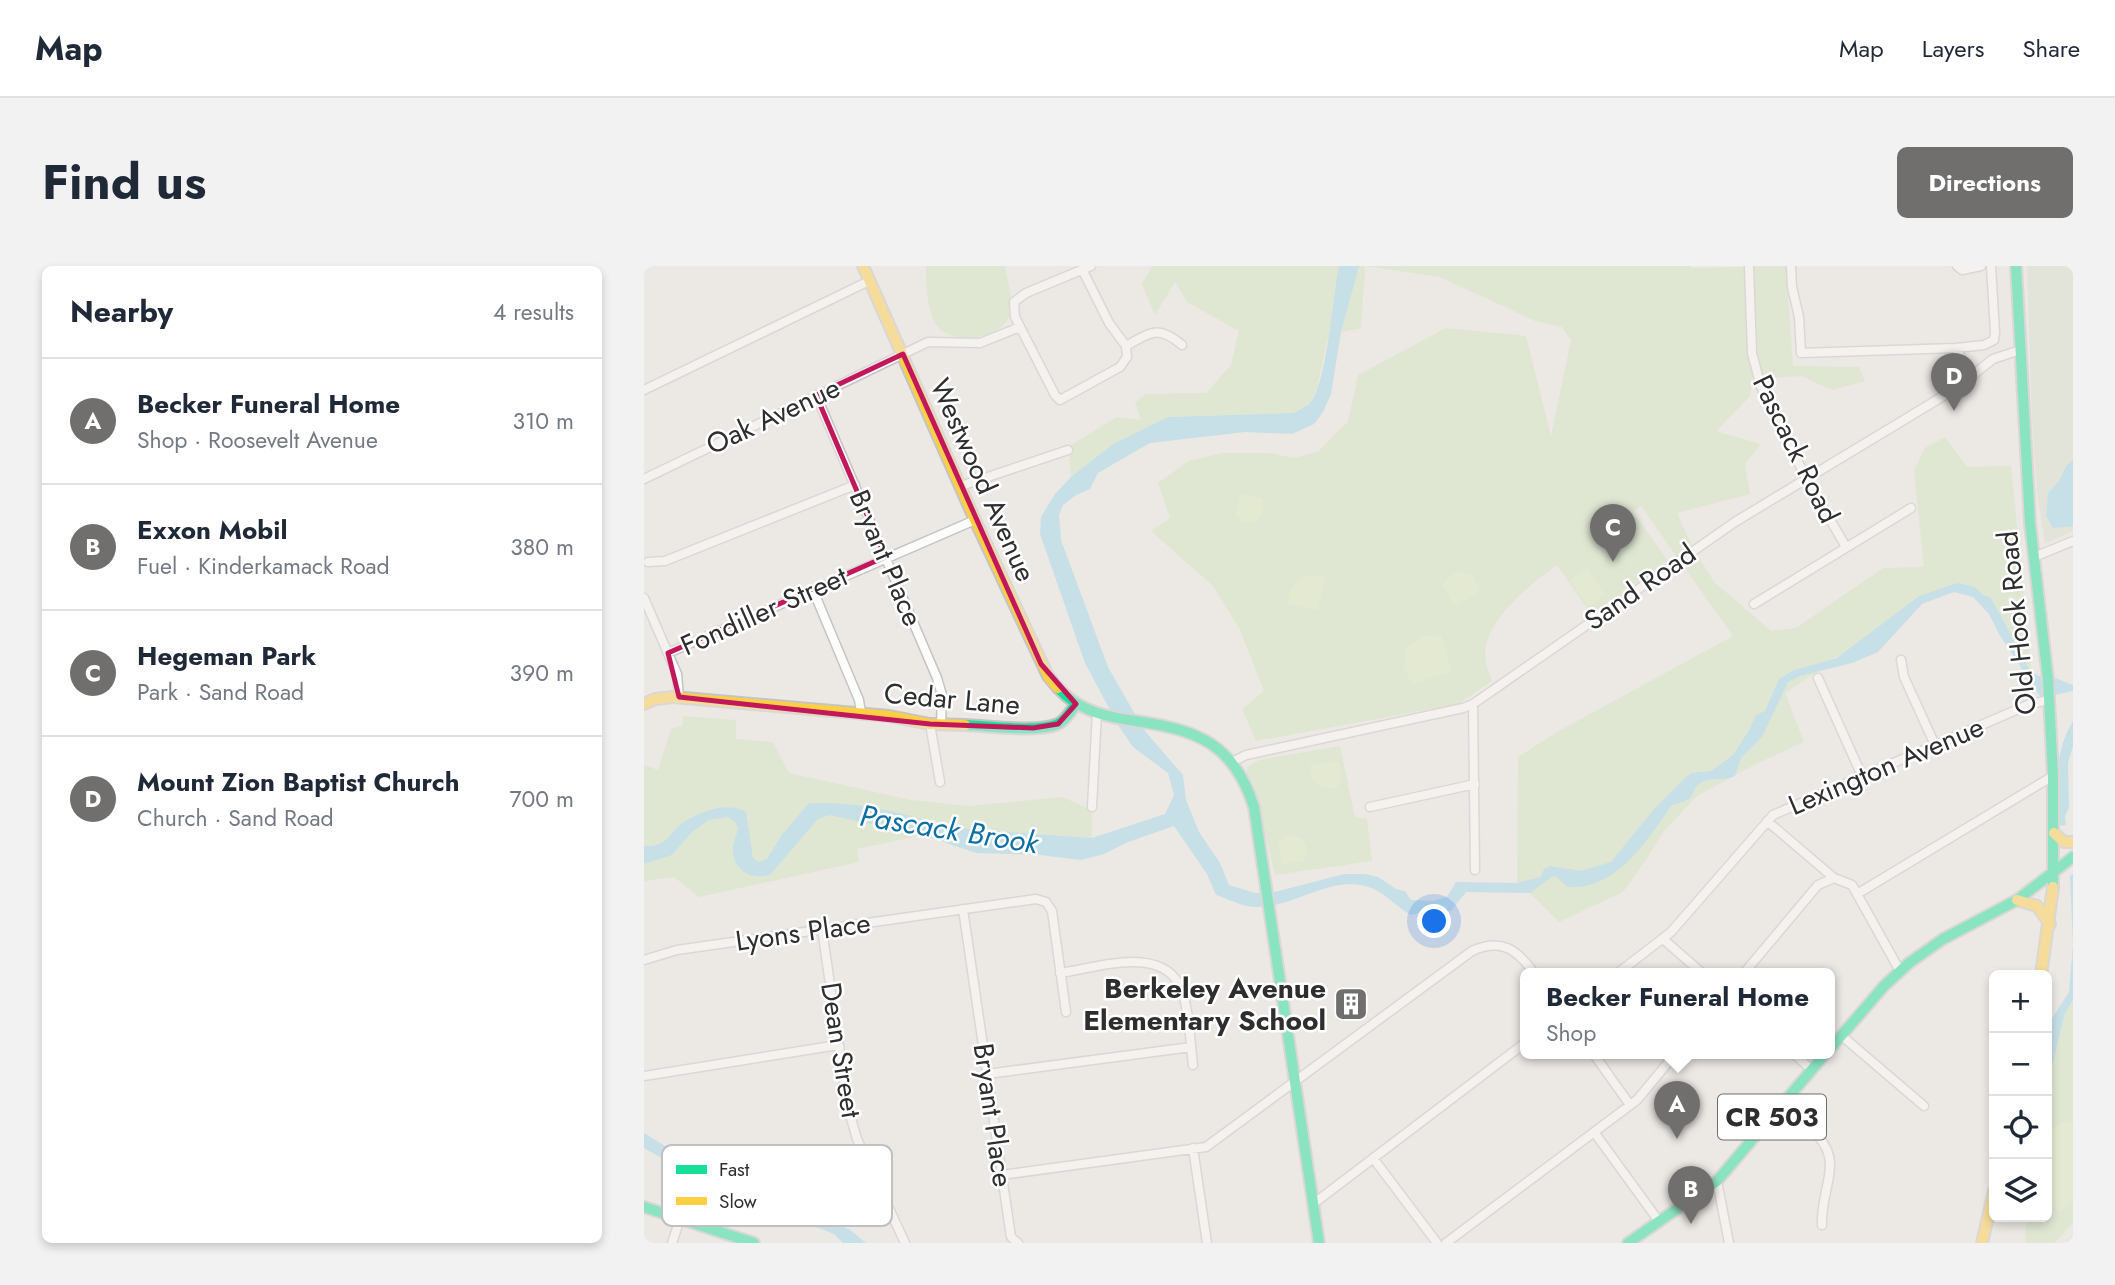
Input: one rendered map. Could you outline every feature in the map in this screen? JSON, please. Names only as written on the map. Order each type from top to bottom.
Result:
[{"type":"street","name":"Westwood Avenue","points":[[863,266],[975,520],[1048,676],[1076,704]]},
{"type":"street","name":"Pascack Road","points":[[1749,266],[1752,353],[1760,387],[1806,478],[1846,547]]},
{"type":"street","points":[[1791,266],[1792,287],[1800,317],[1801,353],[1984,345],[1994,340],[1990,266]]},
{"type":"street","points":[[1957,266],[1962,270],[1981,266]]},
{"type":"street","points":[[2010,266],[2016,266]]},
{"type":"street","name":"Old Hook Road","points":[[2016,266],[2030,523],[2047,675],[2053,776],[2054,873],[2050,924],[2042,970]]},
{"type":"street","points":[[1087,268],[1109,323],[1126,346],[1127,357],[1120,367],[1060,400],[1020,327],[1014,309],[1014,302],[1020,296],[1087,268]]},
{"type":"street","points":[[644,390],[869,281]]},
{"type":"street","name":"Oak Avenue","points":[[644,480],[928,342],[981,343],[1020,327]]},
{"type":"street","points":[[1126,346],[1157,332],[1170,335],[1182,345]]},
{"type":"street","points":[[1956,348],[1966,368],[1974,375]]},
{"type":"street","name":"Sand Road","points":[[1234,761],[1246,755],[1473,704],[1700,544],[1955,389],[1993,359],[2020,350]]},
{"type":"street","name":"Bryant Place","points":[[817,395],[942,695],[936,724],[940,782]]},
{"type":"street","points":[[961,486],[1068,450]]},
{"type":"street","points":[[648,562],[665,561],[855,485]]},
{"type":"street","points":[[1754,604],[1911,508]]},
{"type":"street","name":"Fondiller Street","points":[[668,653],[975,520]]},
{"type":"street","points":[[2034,557],[2073,541]]},
{"type":"street","points":[[813,590],[859,700],[861,713]]},
{"type":"street","points":[[644,598],[677,674],[679,697]]},
{"type":"street","points":[[1901,660],[1905,677],[1935,745]]},
{"type":"street","points":[[1818,678],[1862,776]]},
{"type":"street","name":"Cedar Lane","points":[[644,704],[665,697],[679,697],[861,713],[936,724],[1041,728],[1058,724],[1069,715],[1076,704]]},
{"type":"street","name":"Lexington Avenue","points":[[1625,968],[1663,939],[1767,821],[1782,811],[2030,704],[2049,700]]},
{"type":"street","points":[[1076,704],[1110,716],[1187,732],[1208,740],[1226,752],[1243,776],[1252,799],[1319,1243]]},
{"type":"street","points":[[1473,704],[1475,870]]},
{"type":"street","points":[[1092,807],[1097,712]]},
{"type":"street","points":[[1857,894],[2053,776]]},
{"type":"street","points":[[1370,807],[1475,784]]},
{"type":"street","points":[[1767,821],[1834,878],[1847,882],[1857,894],[1900,971]]},
{"type":"street","points":[[2054,833],[2064,842],[2073,842]]},
{"type":"street","name":"CR 503","points":[[1835,1044],[1900,971],[1943,939],[2017,900],[2073,857]]},
{"type":"street","points":[[1748,968],[1818,885],[1834,878]]},
{"type":"street","name":"Lyons Place","points":[[644,960],[677,950],[1036,898],[1046,902],[1052,911],[1060,974]]},
{"type":"street","points":[[2017,900],[2036,905],[2045,913],[2050,924]]},
{"type":"street","name":"Bryant Place","points":[[963,909],[1002,1175],[1015,1240]]},
{"type":"street","name":"Dean Street","points":[[822,929],[848,1108],[859,1145]]},
{"type":"street","points":[[1663,939],[1696,968]]},
{"type":"street","points":[[1002,1175],[1206,1147],[1480,947],[1506,947],[1520,955],[1530,968]]},
{"type":"street","points":[[1066,1012],[1060,974],[1137,961],[1161,966],[1175,978],[1183,994],[1194,1065]]},
{"type":"street","points":[[1842,1036],[1924,1106]]},
{"type":"street","points":[[644,1076],[838,1045]]},
{"type":"street","points":[[988,1074],[1191,1047]]},
{"type":"street","points":[[1313,1204],[1520,1047]]},
{"type":"street","points":[[1596,1059],[1630,1105]]},
{"type":"street","points":[[1446,1243],[1630,1105],[1671,1059]]},
{"type":"street","points":[[1800,1059],[1812,1070]]},
{"type":"street","name":"CR 503","points":[[1628,1243],[1717,1181],[1822,1059]]},
{"type":"street","points":[[1783,1104],[1821,1138],[1829,1153],[1830,1165],[1821,1205],[1822,1225]]},
{"type":"street","points":[[1594,1132],[1658,1220]]},
{"type":"street","points":[[1193,1148],[1207,1243]]},
{"type":"street","points":[[1373,1158],[1437,1243]]},
{"type":"street","points":[[1717,1181],[1727,1242]]},
{"type":"street","points":[[644,1207],[662,1213]]},
{"type":"street","points":[[1982,1243],[1989,1213]]},
{"type":"street","name":"Dean Street","points":[[892,1215],[905,1243]]},
{"type":"street","points":[[672,1243],[678,1226]]},
{"type":"street","points":[[702,1226],[754,1243]]},
{"type":"highlighted area","points":[[903,354],[1041,664],[1076,704],[1058,724],[1033,728],[930,724],[679,697],[668,653],[885,557],[816,395]]},
{"type":"green space","points":[[926,266],[1005,266],[1011,303],[1010,314],[1005,323],[987,335],[975,337],[952,336],[943,331],[936,324],[928,303]]},
{"type":"green space","points":[[1152,266],[1365,266],[1361,328],[1341,332],[1327,341],[1317,389],[1310,403],[1295,413],[1168,417],[1113,444],[1071,477],[1068,447],[1117,417],[1141,420],[1135,403],[1146,394],[1206,393],[1231,365],[1239,331],[1187,302],[1175,282],[1155,315],[1142,284]]},
{"type":"green space","points":[[1365,266],[1786,266],[1793,366],[1859,367],[1865,381],[1832,390],[1801,376],[1752,379],[1750,396],[1716,431],[1761,444],[1745,464],[1750,494],[1677,513],[1692,546],[1714,582],[1771,631],[1796,628],[1883,568],[1924,567],[1914,471],[1925,448],[1945,437],[1967,467],[2011,466],[2031,669],[1975,587],[1919,596],[1842,655],[1817,665],[1824,667],[1785,693],[1804,742],[1697,796],[1663,832],[1623,892],[1559,922],[1517,883],[1518,757],[1557,732],[1733,636],[1641,506],[1633,512],[1668,561],[1591,614],[1557,565],[1535,581],[1501,616],[1492,629],[1485,654],[1492,681],[1458,704],[1256,741],[1242,709],[1264,691],[1240,630],[1214,587],[1151,531],[1170,518],[1158,483],[1189,461],[1222,453],[1270,453],[1294,458],[1319,451],[1348,421],[1358,375],[1446,328],[1526,336],[1551,436],[1571,340],[1562,327],[1535,321],[1440,277]]},
{"type":"green space","points":[[2027,266],[2073,266],[2073,531],[2045,544],[2037,492],[2032,422]]},
{"type":"green space","points":[[1240,494],[1263,499],[1262,515],[1256,522],[1243,522],[1236,516]]},
{"type":"green space","points":[[1587,568],[1605,595],[1588,607],[1570,580]]},
{"type":"green space","points":[[1460,571],[1472,575],[1479,589],[1478,593],[1454,606],[1443,585],[1447,578]]},
{"type":"green space","points":[[1302,577],[1325,577],[1318,610],[1288,604],[1295,583]]},
{"type":"green space","points":[[1441,635],[1452,672],[1412,684],[1404,668],[1406,647],[1425,636]]},
{"type":"green space","points":[[683,716],[736,720],[736,739],[773,742],[789,773],[911,800],[969,806],[1062,797],[1092,810],[1092,838],[943,827],[923,835],[857,849],[859,862],[699,897],[674,877],[644,881],[644,765],[658,770],[671,729],[682,726]]},
{"type":"green space","points":[[1340,746],[1355,817],[1367,819],[1372,861],[1275,875],[1247,767],[1259,760]]},
{"type":"green space","points":[[1339,761],[1341,782],[1337,787],[1326,788],[1317,784],[1312,775],[1311,764]]},
{"type":"green space","points":[[1291,835],[1301,838],[1305,843],[1305,858],[1304,861],[1282,865],[1278,845]]},
{"type":"green space","points":[[2073,1000],[2073,1223],[2054,1243],[2028,1243],[2025,1241],[2027,1222],[2052,1222],[2052,1066],[2065,1013]]},
{"type":"green space","points":[[2068,1120],[2073,1123],[2073,1202],[2058,1211],[2052,1203],[2052,1133],[2056,1126]]},
{"type":"water","name":"Pascack Brook","points":[[1339,266],[1359,266],[1341,332],[1331,394],[1314,424],[1292,434],[1245,432],[1150,443],[1098,473],[1090,489],[1063,505],[1059,515],[1061,540],[1108,667],[1144,730],[1183,775],[1186,800],[1199,832],[1220,863],[1229,885],[1255,893],[1275,892],[1344,874],[1365,874],[1378,877],[1396,889],[1405,891],[1411,900],[1432,901],[1447,897],[1456,882],[1517,883],[1541,877],[1544,869],[1550,866],[1581,871],[1611,862],[1654,809],[1685,778],[1691,773],[1711,771],[1733,755],[1756,715],[1765,711],[1779,679],[1794,670],[1837,658],[1919,596],[1957,583],[1975,587],[1991,598],[2029,668],[2038,676],[2055,678],[2073,685],[2073,691],[2041,698],[1989,614],[1973,597],[1954,592],[1922,604],[1878,652],[1852,663],[1800,676],[1788,682],[1762,737],[1741,758],[1735,776],[1702,782],[1691,797],[1672,805],[1641,847],[1616,872],[1585,886],[1567,887],[1556,876],[1530,893],[1466,892],[1451,911],[1411,915],[1378,891],[1351,884],[1338,885],[1271,906],[1242,905],[1216,895],[1207,874],[1174,826],[1128,842],[1104,854],[1081,860],[1040,855],[976,853],[923,835],[829,815],[818,819],[770,875],[755,876],[743,871],[735,860],[733,845],[738,828],[728,817],[709,820],[692,832],[672,855],[644,864],[644,846],[664,842],[684,822],[723,807],[746,812],[753,858],[759,862],[767,859],[781,836],[808,804],[840,803],[876,808],[912,816],[943,827],[1092,838],[1165,814],[1174,795],[1168,773],[1133,747],[1118,725],[1085,663],[1040,534],[1041,517],[1055,494],[1071,477],[1113,444],[1168,417],[1294,413],[1309,404],[1315,394],[1325,360]]},
{"type":"water","points":[[2073,460],[2073,526],[2053,528],[2046,516],[2048,493]]},
{"type":"water","points":[[2073,721],[2073,746],[2068,763],[2069,808],[2065,816],[2066,825],[2058,826],[2059,759]]},
{"type":"water","points":[[2073,874],[2073,945],[2070,876]]},
{"type":"water","points":[[2073,945],[2073,1000],[2065,1013],[2052,1066],[2052,1018],[2069,992]]},
{"type":"water","points":[[644,1133],[663,1145],[662,1158],[644,1148]]},
{"type":"water","points":[[813,1226],[841,1226],[866,1243],[843,1243],[834,1234]]},
{"type":"railway","points":[[2068,1243],[2073,1238]]},
{"type":"traffic: fast","points":[[2016,266],[2030,523],[2048,679],[2053,776],[2053,887]]},
{"type":"traffic: fast","points":[[1058,688],[1066,696],[1094,712],[1178,729],[1211,744],[1236,768],[1246,786],[1254,807],[1319,1243]]},
{"type":"traffic: fast","points":[[965,725],[1026,729],[1049,727],[1063,720],[1076,704]]},
{"type":"traffic: fast","points":[[1835,1043],[1884,986],[1909,963],[1943,939],[2017,900],[2073,857]]},
{"type":"traffic: fast","points":[[1628,1243],[1717,1181],[1821,1059]]},
{"type":"traffic: fast","points":[[644,1207],[662,1213]]},
{"type":"traffic: fast","points":[[702,1226],[754,1243]]},
{"type":"traffic: slow","points":[[863,266],[975,520],[1048,676],[1058,688]]},
{"type":"traffic: slow","points":[[644,704],[655,699],[673,697],[889,716],[930,724],[965,725]]},
{"type":"traffic: slow","points":[[2054,833],[2064,842],[2073,842]]},
{"type":"traffic: slow","points":[[2042,970],[2053,887]]},
{"type":"traffic: slow","points":[[2017,900],[2037,906],[2050,924]]},
{"type":"traffic: slow","points":[[1982,1243],[1989,1213]]},
{"type":"place","name":"Mount Zion Baptist Church","points":[[1954,411]]},
{"type":"place","name":"Hegeman Park","points":[[1613,562]]},
{"type":"place","name":"Berkeley Avenue Elementary School","points":[[1351,1004]]},
{"type":"place","name":"Becker Funeral Home","points":[[1677,1139]]},
{"type":"place","name":"Exxon Mobil","points":[[1691,1224]]}]
